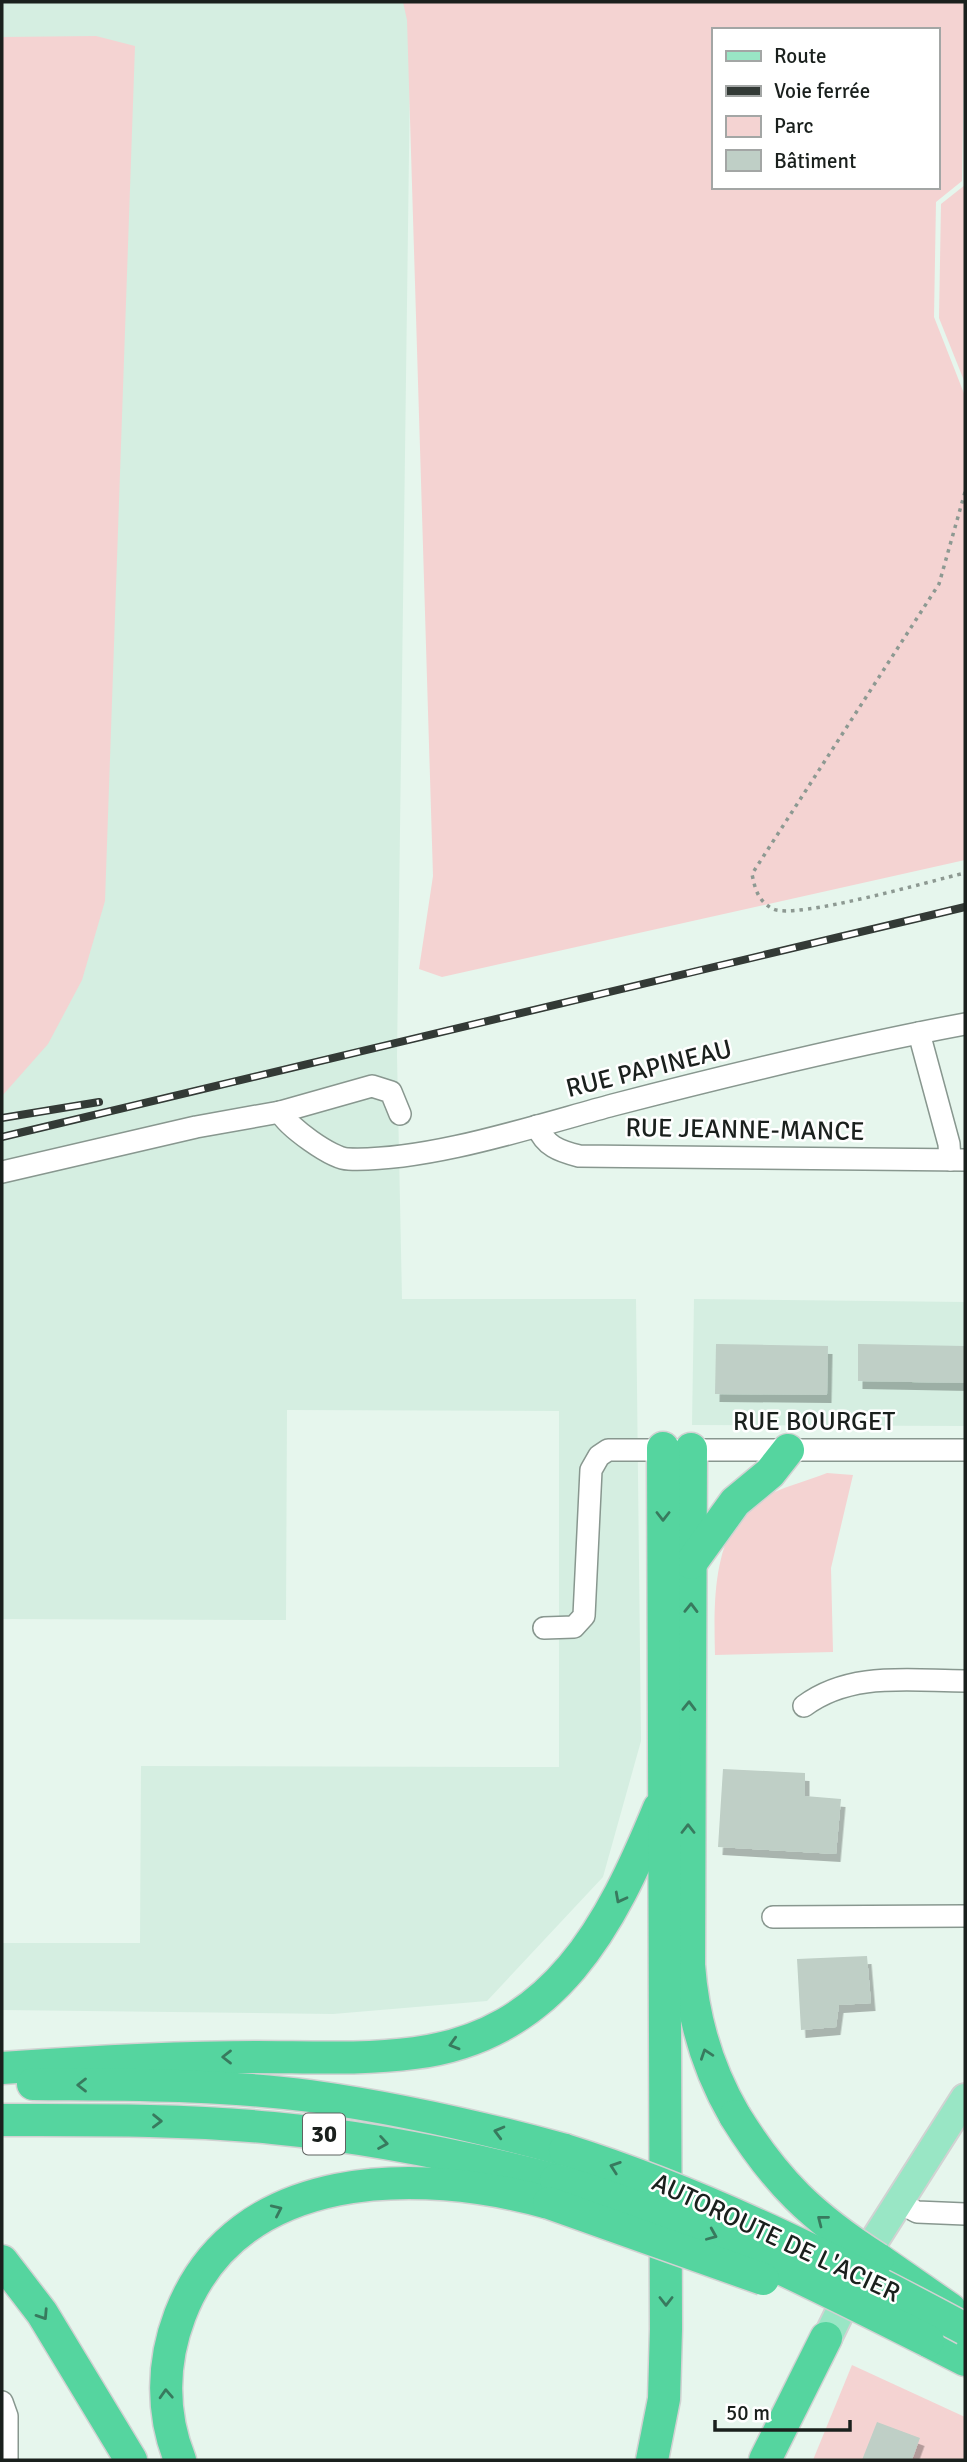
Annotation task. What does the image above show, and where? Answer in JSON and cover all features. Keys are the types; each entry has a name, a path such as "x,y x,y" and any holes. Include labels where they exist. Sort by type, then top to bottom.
{"highway":[{"path":"677,1448 691,1563 688,1884 690,1987 703,2048 735,2116 765,2163 807,2208 965,2319"},
{"path":"652,2460 660,2426 665,2362 664,1796 677,1448"},
{"path":"691,1563 735,1502 770,1473 788,1450"},
{"path":"2,2068 139,2057 369,2057 435,2050 473,2038 532,2004 582,1956 609,1918 633,1872 664,1796"},
{"name":"AUTOROUTE DE L'ACIER","path":"2,2084 198,2087 310,2096 447,2120 565,2150 643,2176 745,2218 965,2329"},
{"name":"AUTOROUTE DE L'ACIER","path":"2,2120 152,2121 273,2127 386,2143 552,2192 643,2208 721,2239 965,2360"},
{"path":"180,2460 170,2427 166,2384 169,2349 175,2327 205,2269 234,2237 254,2222 273,2211 321,2194 393,2182 459,2184 552,2192"},
{"path":"2,2261 42,2312 131,2460"},
{"path":"765,2460 826,2338"}],"main road":[{"path":"776,2460 826,2338 876,2238 964,2103"}],"street":[{"name":"RUE PAPINEAU","path":"281,1112 290,1126 344,1159 434,1150 537,1126 674,1089 919,1032 965,1024"},
{"path":"919,1032 949,1144 958,1160"},
{"path":"2,1172 183,1130 281,1112 372,1086 391,1092 400,1114"},
{"name":"RUE JEANNE-MANCE","path":"537,1126 541,1136 553,1148 579,1156 958,1160"},
{"name":"RUE BOURGET","path":"544,1628 574,1627 584,1616 590,1478 596,1460 614,1448 965,1450"},
{"path":"804,1706 825,1692 849,1684 965,1681"},
{"path":"773,1917 965,1916"},
{"path":"898,2202 923,2213 965,2214"},
{"path":"2,2402 7,2416 7,2460"}],"path":[{"path":"965,492 939,584 752,874 757,895 775,910 808,910 965,873"}],"shaded area":[{"path":"2,2 411,2 397,1056 402,1299 636,1299 641,1741 603,1877 487,2001 333,2014 2,2010 2,1943 140,1943 141,1766 559,1767 559,1411 287,1410 286,1620 2,1619"},
{"path":"694,1299 965,1302 965,1426 692,1425"}],"green space":[{"path":"403,2 965,2 962,181 936,202 934,317 965,396 965,860 442,977 419,969 433,876 407,20"},
{"path":"96,36 135,46 105,901 82,980 48,1044 2,1096 2,37"},
{"path":"965,185 965,383 939,318 941,204"},
{"path":"827,1473 853,1475 831,1568 833,1652 715,1655 718,1572 730,1532 741,1516 756,1502"},
{"path":"852,2365 965,2417 965,2460 813,2460"}],"building":[{"path":"716,1344 828,1346 827,1395 715,1394"},
{"path":"858,1344 965,1346 965,1383 858,1381"},
{"path":"723,1769 805,1773 805,1796 841,1799 836,1854 718,1847"},
{"path":"867,1956 871,2003 839,2005 836,2027 801,2030 797,1959"},
{"path":"877,2422 920,2438 912,2460 862,2460"}],"railway":[{"path":"2,1137 965,907"},
{"path":"2,1118 99,1102"}]}
